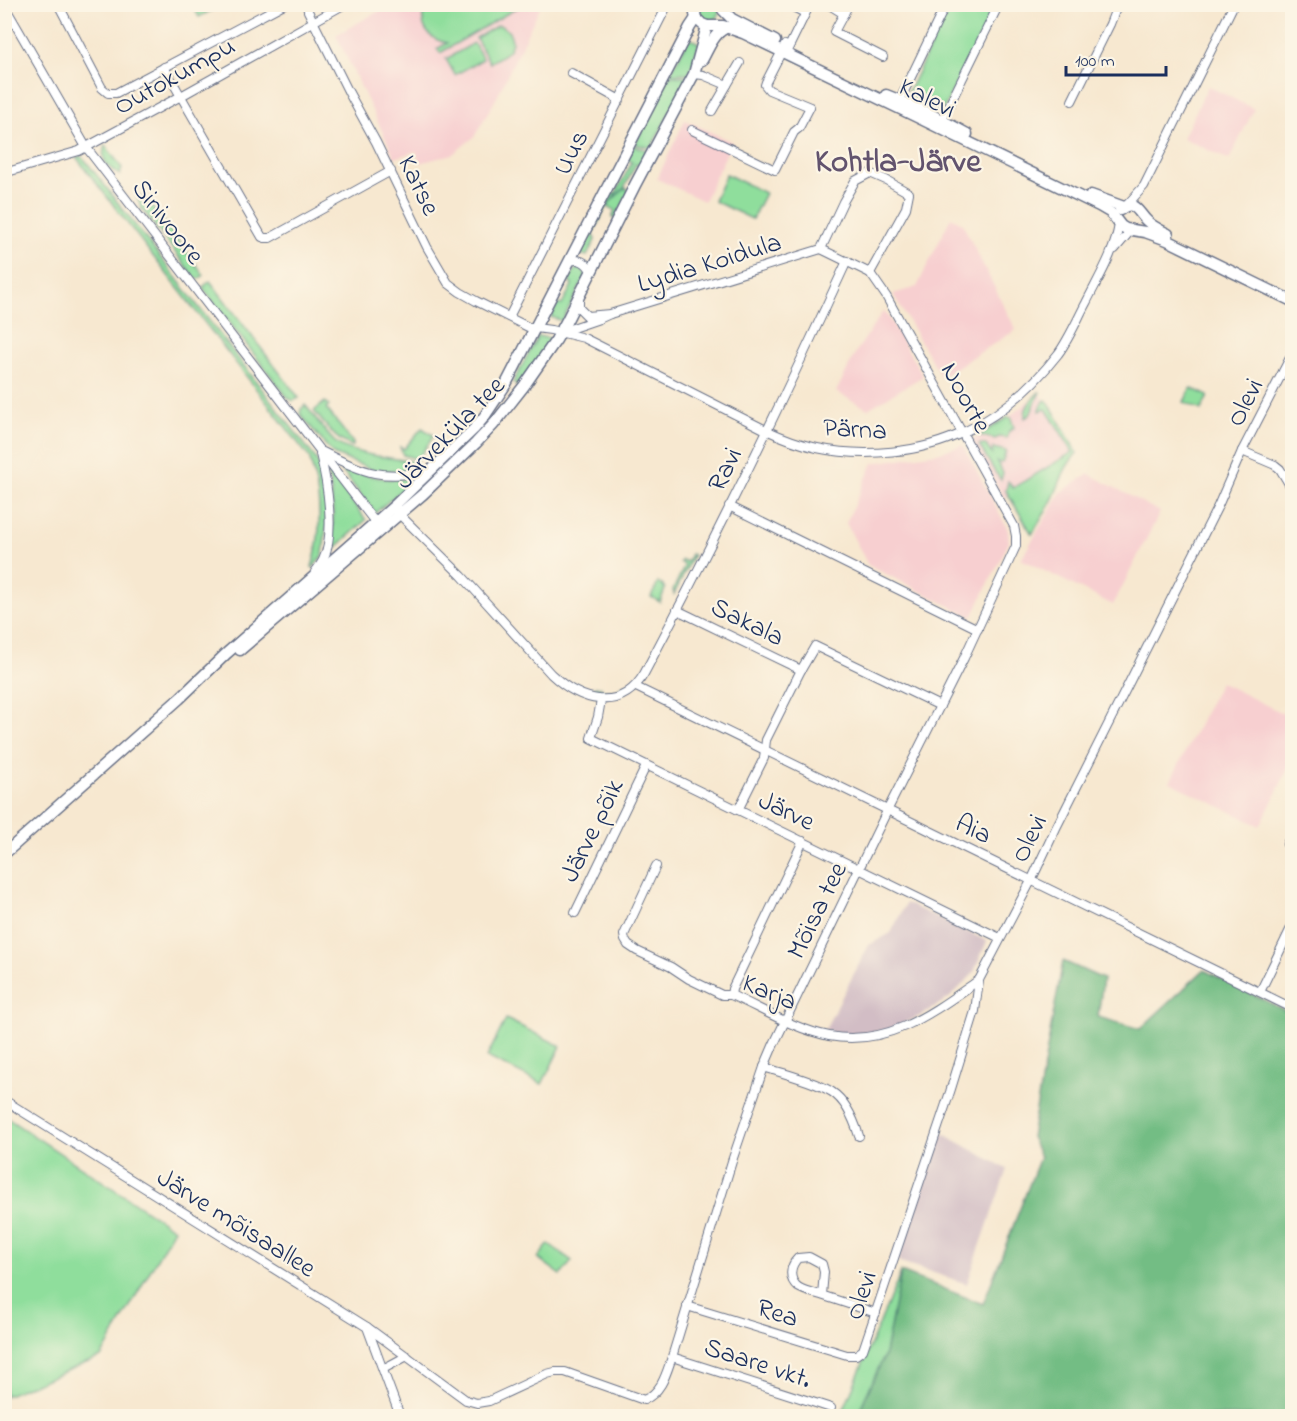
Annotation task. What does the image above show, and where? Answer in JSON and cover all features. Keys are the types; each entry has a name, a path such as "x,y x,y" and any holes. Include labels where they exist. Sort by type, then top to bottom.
{"main road":[{"name":"Kalevi","path":"722,7 732,19 785,49 898,103 923,120 1099,206 1111,213 1126,229 1150,233 1167,240 1293,301"},
{"path":"694,9 702,24 710,26 722,18 722,7"},
{"name":"Järveküla tee","path":"396,511 431,470 484,417 506,384 531,328 569,262 690,27 694,9"},
{"name":"Kalevi","path":"710,26 729,27 785,49"},
{"name":"Järveküla tee","path":"179,699 255,639 360,549 378,526 423,494 494,424 530,377 560,332 694,74 710,26"},
{"path":"694,74 716,35 729,27"},
{"name":"Kalevi","path":"898,103 921,109 1078,190 1125,207 1135,207 1153,226 1293,294"},
{"path":"1119,222 1119,213 1125,207"},
{"path":"1133,229 1139,225 1141,214"},
{"name":"Järveküla tee","path":"179,699 310,579 364,533 378,526"},
{"path":"4,854 179,699"}],"street":[{"path":"58,4 102,88 108,93 116,93 284,4"},
{"name":"Katse","path":"307,4 308,11 391,171 427,247 448,282 460,292 531,328"},
{"name":"Outokumpu","path":"4,173 73,154 182,96 345,4"},
{"name":"Uus","path":"509,317 668,4"},
{"path":"692,130 775,170 794,132 799,128 810,107 769,90 765,85 808,9 787,4"},
{"path":"828,4 844,14"},
{"path":"849,4 834,32 883,57"},
{"path":"898,103 946,4"},
{"path":"923,120 933,122 942,120 999,4"},
{"path":"1072,101 1110,24 1117,6 1114,4"},
{"path":"1125,207 1144,186 1234,4"},
{"name":"Sinivoore","path":"4,5 86,147 378,526"},
{"path":"712,111 740,63"},
{"path":"164,68 262,237 270,238 391,171"},
{"path":"571,73 620,100"},
{"path":"694,74 703,75 727,85"},
{"path":"870,173 909,194 906,208 870,273 821,249 855,181 870,173"},
{"path":"1141,214 1144,186"},
{"name":"Pärna","path":"1113,252 1119,222"},
{"name":"Pärna","path":"531,328 551,330 584,339 766,430 793,441 818,448 847,452 889,453 930,444 963,433 1008,405 1036,380 1059,353 1113,252 1133,229"},
{"name":"Lydia Koidula","path":"560,332 610,314 821,249"},
{"path":"569,262 579,260 588,265 591,271"},
{"name":"Ravi","path":"633,688 648,667 677,610 803,356 847,261"},
{"name":"Noorte","path":"870,273 886,296 1014,526 1016,546"},
{"name":"Lydia Koidula","path":"582,288 578,303 582,313 587,316 610,314"},
{"name":"Olevi","path":"856,1355 863,1350 876,1313 966,1041 975,1011 979,980 1032,879 1218,506 1242,451 1292,355"},
{"name":"Sinivoore","path":"320,450 372,474 402,476 431,470"},
{"name":"Sinivoore","path":"310,579 324,559 328,539 329,499 320,450"},
{"path":"1242,451 1275,465 1293,489"},
{"path":"729,506 978,629"},
{"path":"396,511 462,576 551,674 571,689 590,698 601,700 618,697 633,688"},
{"path":"1293,524 1290,533 1293,536"},
{"name":"Mõisa tee","path":"672,1357 733,1158 764,1068 785,1020 978,629 1016,546"},
{"name":"Sakala","path":"677,610 801,670"},
{"path":"738,810 762,765 766,740 815,646 940,706"},
{"name":"Aia","path":"633,688 1032,879 1293,1008"},
{"name":"Järve","path":"601,700 591,738 1000,938"},
{"name":"Järve põik","path":"575,913 646,766"},
{"path":"1293,834 1287,844 1293,847"},
{"path":"731,995 732,988 803,841"},
{"name":"Karja","path":"656,866 628,923 624,934 627,945 722,995 731,995 785,1020 829,1036 876,1036 899,1029 932,1013 979,980"},
{"path":"1260,992 1293,926"},
{"path":"764,1068 833,1092 854,1119 859,1136"},
{"name":"Järve mõisaallee","path":"4,1100 367,1327 466,1400 477,1403 489,1401 555,1372 565,1372 644,1400 652,1396 659,1388 672,1357"},
{"path":"822,1295 824,1272 822,1264 809,1257 798,1258 791,1269 794,1282 800,1288 876,1313"},
{"name":"Rea","path":"687,1306 847,1355 856,1355"},
{"path":"367,1327 400,1416"},
{"path":"383,1369 407,1356"},
{"name":"Saare vkt.","path":"672,1357 831,1408"}],"shaded area":[{"path":"390,5 541,5 496,99 474,137 453,154 420,163 416,151 395,158 336,35"},
{"path":"1208,86 1254,109 1229,160 1183,138"},
{"path":"685,120 732,142 704,201 657,179"},
{"path":"951,217 962,223 1016,330 941,377 893,294 917,287"},
{"path":"884,310 923,376 868,409 836,392 856,352"},
{"path":"1039,392 1077,453 1004,498 972,441 1008,418"},
{"path":"963,445 1008,530 1009,542 972,617 868,565 846,523 873,463 937,453"},
{"path":"1089,474 1160,512 1113,605 1021,559 1061,492"},
{"path":"1220,682 1292,718 1292,761 1260,826 1170,782"},
{"path":"906,903 987,941 973,974 950,997 922,1015 889,1030 852,1035 824,1031 869,945 891,933"},
{"path":"940,1132 1007,1169 967,1284 898,1261"}],"green space":[{"path":"426,4 522,5 440,53 437,49 447,43 434,38 426,30 423,24 423,12"},
{"path":"192,5 218,5 219,6 199,17"},
{"path":"702,5 717,5 719,13 713,21 701,19 699,9"},
{"path":"951,5 995,5 944,108 938,111 912,100 908,92"},
{"path":"498,25 509,32 512,44 507,52 490,63 476,38"},
{"path":"689,38 699,43 690,73 670,74"},
{"path":"474,43 483,59 455,75 446,59"},
{"path":"669,76 689,76 651,148 635,144"},
{"path":"105,145 122,168 120,175 111,169 104,159"},
{"path":"633,146 650,151 642,167 636,164 624,188 610,201 603,213 601,211 610,192 615,194 632,162 627,159"},
{"path":"80,156 316,459 321,472 326,528 323,555 313,568 318,539 319,512 316,484 309,457 76,157"},
{"path":"726,174 765,193 752,219 714,201"},
{"path":"625,188 630,191 615,219 612,218 615,210 608,207 610,202"},
{"path":"137,197 146,198 204,275 199,279 195,278 141,208"},
{"path":"599,215 602,216 593,233 595,240 587,256 579,254"},
{"path":"577,268 583,269 586,276 562,321 551,317 557,304 562,305 572,285 569,281"},
{"path":"210,281 299,398 293,401 288,398 205,291 203,287"},
{"path":"538,336 552,339 519,387 513,382"},
{"path":"1191,388 1208,396 1201,410 1184,402"},
{"path":"1040,392 1030,415 1025,418 1027,407"},
{"path":"1046,400 1077,453 1072,458 1052,501 1032,534 1006,491 1008,481 1013,488 1073,452 1046,409 1040,411"},
{"path":"325,402 329,406 326,408 353,446 336,436 314,411"},
{"path":"305,405 330,437 341,446 361,453 415,462 413,469 410,472 373,470 333,454 300,414"},
{"path":"1008,417 1011,418 1014,428 1009,431 1007,438 995,439 981,436 981,434"},
{"path":"422,428 433,437 418,459 403,455 400,447 404,449"},
{"path":"979,445 986,445 992,454 993,448 1006,451 1002,463 997,462 1003,473 1001,480"},
{"path":"336,463 372,476 411,479 412,481 375,513"},
{"path":"327,469 366,520 330,553 333,511"},
{"path":"691,554 693,555 674,594 673,590 685,565 680,562 682,560 687,562"},
{"path":"658,583 665,589 660,602 651,597"},
{"path":"630,686 621,690 619,691 620,687"},
{"path":"601,687 602,691 618,691 601,696 592,694 592,689"},
{"path":"1063,961 1103,979 1098,1017 1140,1029 1204,970 1292,1014 1292,1416 857,1416 885,1354 901,1272 983,1304 1040,1157 1031,1137"},
{"path":"506,1019 561,1046 542,1084 487,1057"},
{"path":"4,1116 174,1229 101,1357 5,1396"},
{"path":"549,1244 572,1261 561,1275 538,1258"},
{"path":"901,1272 885,1354 857,1416 841,1416"}],"district":[{"name":"Kohtla-Järve","path":"898,159"}]}
